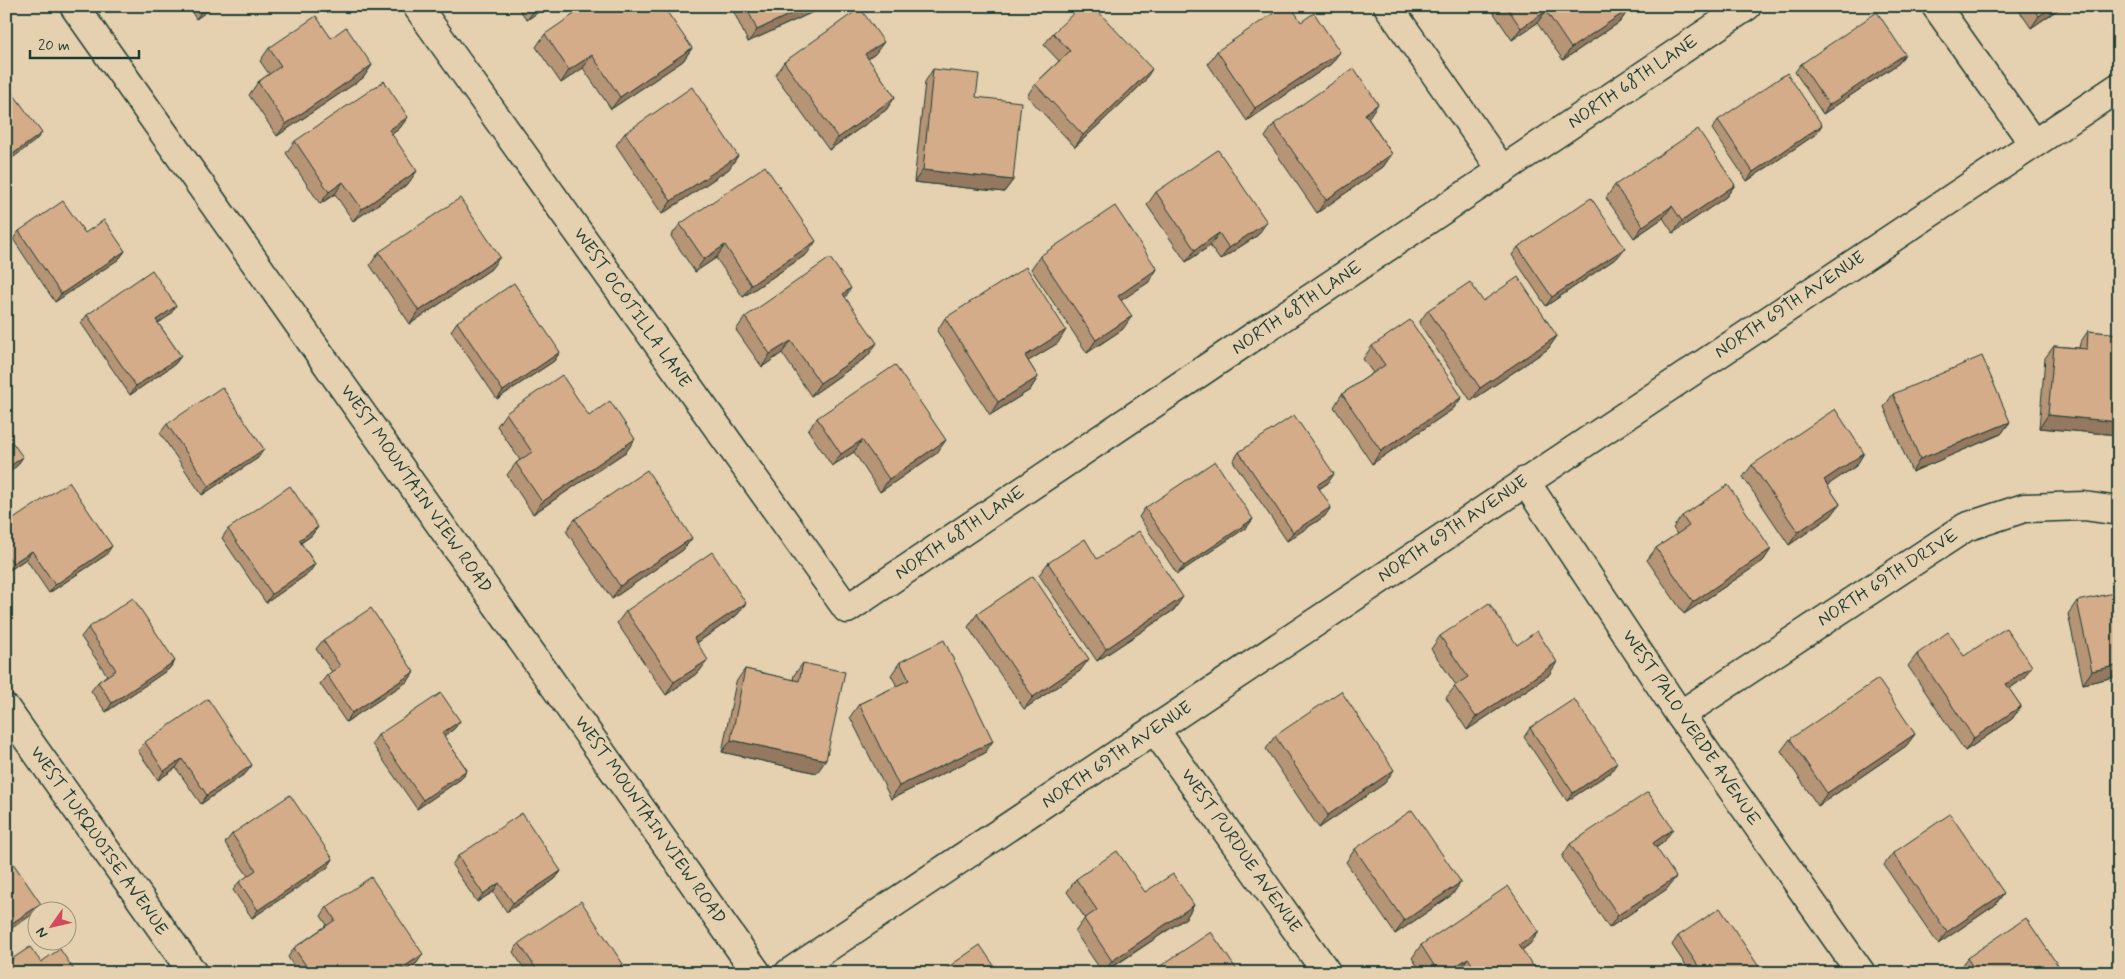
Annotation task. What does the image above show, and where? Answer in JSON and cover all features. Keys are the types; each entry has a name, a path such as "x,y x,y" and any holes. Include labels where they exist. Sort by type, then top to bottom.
{"street":[{"name":"WEST MOUNTAIN VIEW ROAD","path":"74,6 757,973"},
{"name":"WEST OCOTILLA LANE","path":"417,6 846,610"},
{"path":"1388,6 1502,170"},
{"name":"NORTH 68TH LANE","path":"846,610 1747,6"},
{"path":"1936,6 2033,143"},
{"name":"NORTH 69TH AVENUE","path":"789,973 2119,87"},
{"name":"WEST PALO VERDE AVENUE","path":"1525,481 1680,715 1861,973"},
{"name":"NORTH 69TH DRIVE","path":"1680,715 1966,528 2024,508 2084,506 2119,511"},
{"name":"WEST TURQUOISE AVENUE","path":"6,709 193,973"},
{"name":"WEST PURDUE AVENUE","path":"1155,730 1327,973"}],"building":[{"path":"529,6 541,6 533,12"},
{"path":"586,6 663,6 692,48 620,97 592,55 569,70 545,34"},
{"path":"746,6 807,6 757,30"},
{"path":"1081,6 1093,6 1152,69 1083,135 1035,84 1070,51 1053,33"},
{"path":"1284,6 1291,6 1301,22 1314,13 1340,52 1255,108 1217,51"},
{"path":"1506,6 1627,6 1629,9 1571,48 1546,11 1521,28"},
{"path":"2033,6 2053,6 2039,16"},
{"path":"860,8 884,42 865,54 895,97 838,138 784,62"},
{"path":"1877,12 1905,54 1829,105 1801,64"},
{"path":"316,16 331,38 346,27 372,65 286,124 258,82 281,66 269,48"},
{"path":"1354,68 1378,104 1365,114 1392,154 1326,200 1274,124"},
{"path":"933,69 979,74 976,97 1021,102 1013,180 923,170"},
{"path":"1787,73 1822,125 1753,172 1718,120"},
{"path":"384,81 408,117 389,130 417,171 362,209 343,182 329,192 295,141"},
{"path":"6,84 42,133 6,159"},
{"path":"692,87 738,156 671,201 625,133"},
{"path":"1698,129 1735,185 1682,221 1672,206 1643,226 1615,185"},
{"path":"1218,150 1267,222 1229,248 1219,233 1195,250 1156,192"},
{"path":"765,166 816,241 751,285 725,245 704,259 680,224"},
{"path":"460,198 500,257 419,311 379,252"},
{"path":"1591,198 1625,248 1552,297 1518,247"},
{"path":"63,201 85,233 104,220 125,251 61,294 19,231"},
{"path":"1115,206 1157,269 1118,296 1132,316 1096,340 1040,256"},
{"path":"830,258 851,288 843,294 877,343 820,383 791,341 770,354 745,317"},
{"path":"1026,267 1066,330 1025,356 1038,377 998,402 945,318"},
{"path":"152,270 176,306 156,320 181,356 136,386 87,315"},
{"path":"1518,277 1557,336 1480,388 1428,310 1470,282 1483,301"},
{"path":"514,283 560,352 503,391 457,322"},
{"path":"1410,320 1462,397 1381,451 1342,394 1385,365 1372,346"},
{"path":"2088,331 2119,334 2119,422 2048,415 2054,346 2087,349"},
{"path":"1982,356 2010,422 1920,459 1893,394"},
{"path":"895,365 946,440 889,479 862,440 841,454 817,418"},
{"path":"562,375 589,416 610,401 635,439 542,502 516,463 532,452 506,413"},
{"path":"222,387 264,449 209,486 167,424"},
{"path":"1835,409 1864,453 1824,480 1840,504 1798,532 1752,465"},
{"path":"1294,415 1334,474 1317,485 1331,507 1293,532 1239,452"},
{"path":"6,434 23,457 6,469"},
{"path":"1215,461 1253,519 1184,566 1145,508"},
{"path":"647,470 692,538 620,586 575,519"},
{"path":"69,482 112,546 55,585 32,551 13,563 6,553 6,524"},
{"path":"1728,485 1771,549 1693,602 1656,548 1689,526 1682,516"},
{"path":"290,486 318,527 299,540 315,564 272,594 228,529"},
{"path":"1139,531 1183,597 1106,649 1048,563 1085,539 1097,559"},
{"path":"712,552 746,603 694,638 708,660 674,682 626,611"},
{"path":"1033,576 1089,659 1033,697 977,614"},
{"path":"2119,592 2119,665 2092,671 2077,601"},
{"path":"133,598 175,661 112,703 98,682 116,670 88,628"},
{"path":"1489,603 1517,645 1537,631 1557,662 1476,717 1454,686 1468,677 1440,636"},
{"path":"371,608 414,672 352,713 327,675 340,666 323,640"},
{"path":"2006,628 2032,666 2006,684 2021,706 1974,738 1917,654 1948,632 1964,656"},
{"path":"944,640 993,741 899,786 859,704 909,680 900,662"},
{"path":"803,663 845,672 826,760 731,740 745,669 799,681"},
{"path":"1878,679 1915,734 1827,793 1790,739"},
{"path":"1341,691 1394,770 1328,815 1275,736"},
{"path":"441,693 460,721 442,733 467,770 423,800 378,735"},
{"path":"208,699 252,765 207,795 182,759 164,771 145,742"},
{"path":"1574,699 1617,763 1573,793 1530,728"},
{"path":"1648,792 1673,829 1653,843 1676,877 1618,915 1570,844"},
{"path":"290,795 333,859 258,910 239,882 256,870 232,834"},
{"path":"1412,810 1461,882 1404,921 1355,849"},
{"path":"522,813 561,871 513,903 499,883 483,894 458,856"},
{"path":"1950,814 2004,893 1947,932 1893,853"},
{"path":"1117,851 1145,892 1173,874 1194,905 1112,961 1084,919 1097,910 1076,879"},
{"path":"6,853 40,902 28,902 28,913 6,927"},
{"path":"371,877 423,954 395,973 311,973 294,948 335,920 327,907"},
{"path":"1508,886 1539,932 1519,945 1537,972 1478,973 1468,958 1446,973 1439,973 1421,945"},
{"path":"581,901 623,964 611,973 539,973 519,943"},
{"path":"1720,908 1763,973 1703,973 1678,936"},
{"path":"2026,918 2063,973 1977,973 1967,958"},
{"path":"1211,932 1239,973 1150,973"},
{"path":"980,945 999,973 941,972"},
{"path":"28,948 28,952 34,952 41,962 56,952 62,952 76,973 6,973 6,963"}]}
